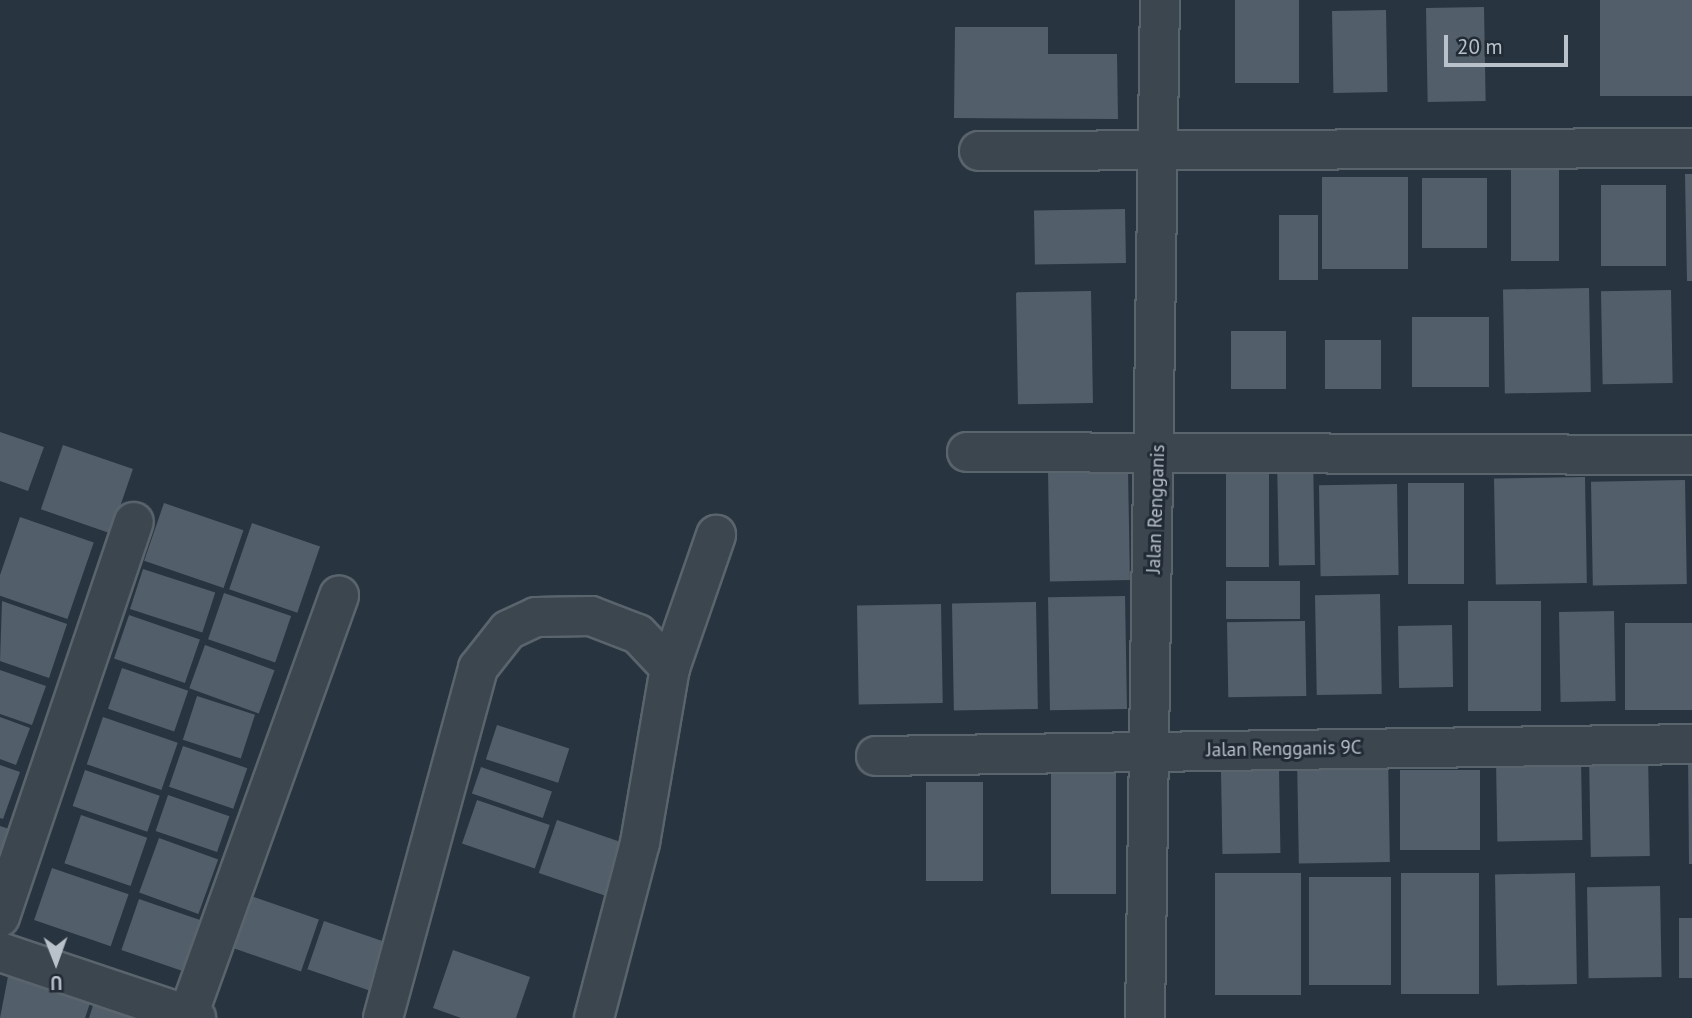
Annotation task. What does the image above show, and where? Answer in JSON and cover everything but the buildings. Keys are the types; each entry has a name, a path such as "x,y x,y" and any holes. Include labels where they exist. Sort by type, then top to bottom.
{"street":[{"name":"Jalan Rengganis","path":"1145,1018 1148,751 1158,453 1153,155 1160,0"},
{"path":"979,151 1153,155 1692,148"},
{"path":"967,452 1692,455"},
{"path":"0,917 134,522"},
{"path":"594,1018 640,843 670,668 716,535"},
{"path":"0,952 191,1017 338,595"},
{"path":"383,1018 478,668 508,630 536,617 591,616 638,634 670,668"},
{"name":"Jalan Rengganis 9C","path":"876,756 1692,744"}]}
